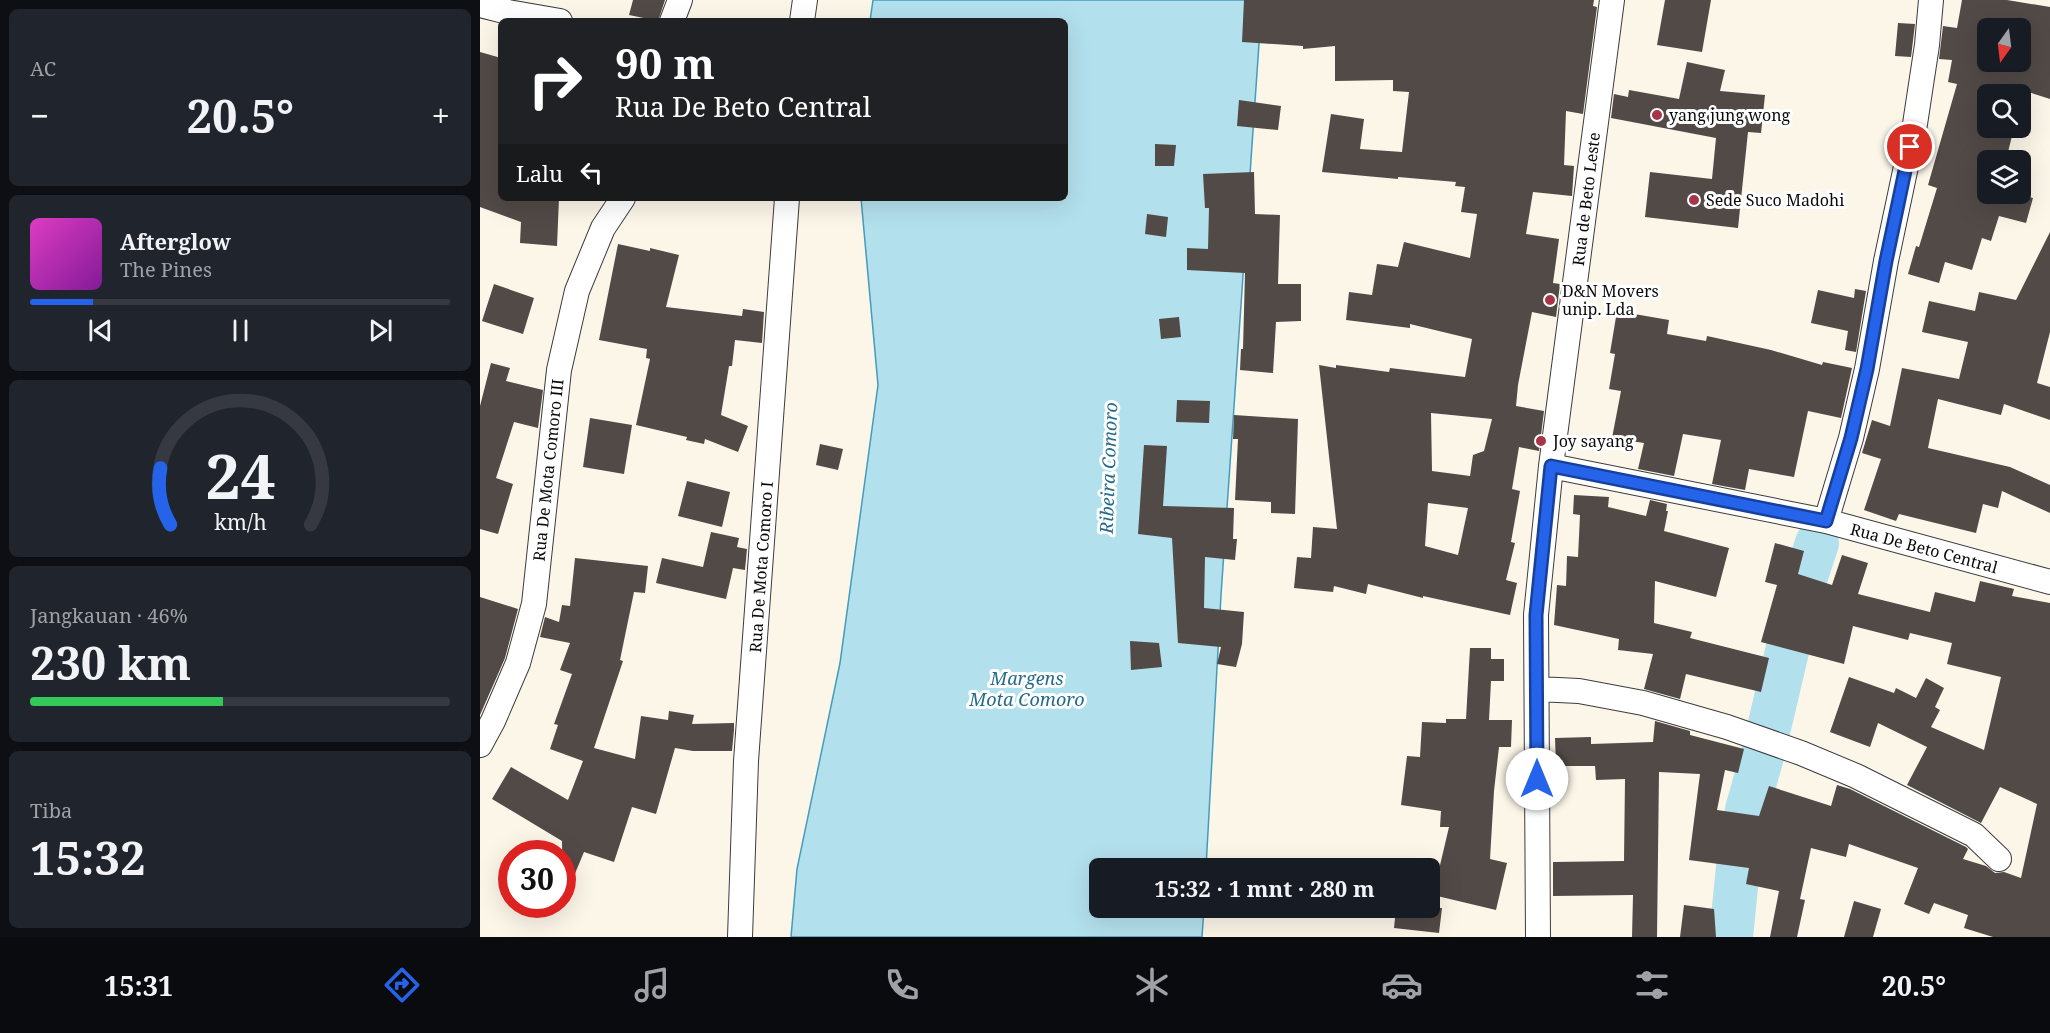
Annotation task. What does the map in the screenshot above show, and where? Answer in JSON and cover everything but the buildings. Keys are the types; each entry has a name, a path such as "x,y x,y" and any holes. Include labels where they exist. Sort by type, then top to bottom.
{"street":[{"path":"673,18 680,0"},
{"path":"802,18 805,0"},
{"name":"Rua de Beto Leste","path":"1538,937 1536,615 1551,466 1612,0"},
{"path":"1826,521 1851,438 1867,369 1886,261 1915,124 1931,0"},
{"path":"480,6 544,18"},
{"name":"Rua De Mota Comoro III","path":"480,745 494,721 518,663 534,604 558,370 577,291 603,228 621,201"},
{"name":"Rua De Mota Comoro I","path":"740,937 746,761 787,201"},
{"name":"Rua De Beto Central","path":"1551,466 1826,521 2050,582"},
{"path":"1537,689 1579,691 1643,703 1726,727 1801,753 1856,776 1974,835 1999,858"}],"water":[{"name":"Margens Mota Comoro","path":"873,0 1262,0 1221,595 1207,858 1089,858 1089,918 1203,918 1202,937 791,937 797,869 840,663 878,385 861,201 1068,201 1068,18 870,18"}],"waterway":[{"path":"1731,937 1739,857 1747,810 1764,749 1801,592 1817,543"}],"place":[{"name":"yang jung wong","path":"1657,115"},
{"name":"Sede Suco Madohi","path":"1694,200"},
{"name":"D&N Movers unip. Lda","path":"1550,300"},
{"name":"Joy sayang","path":"1541,441"}],"route":[{"path":"1537,779 1536,615 1551,466 1826,521 1851,438 1867,369 1886,261 1910,147"}],"water label":[{"name":"Ribeira Comoro","path":"1109,468"}]}
